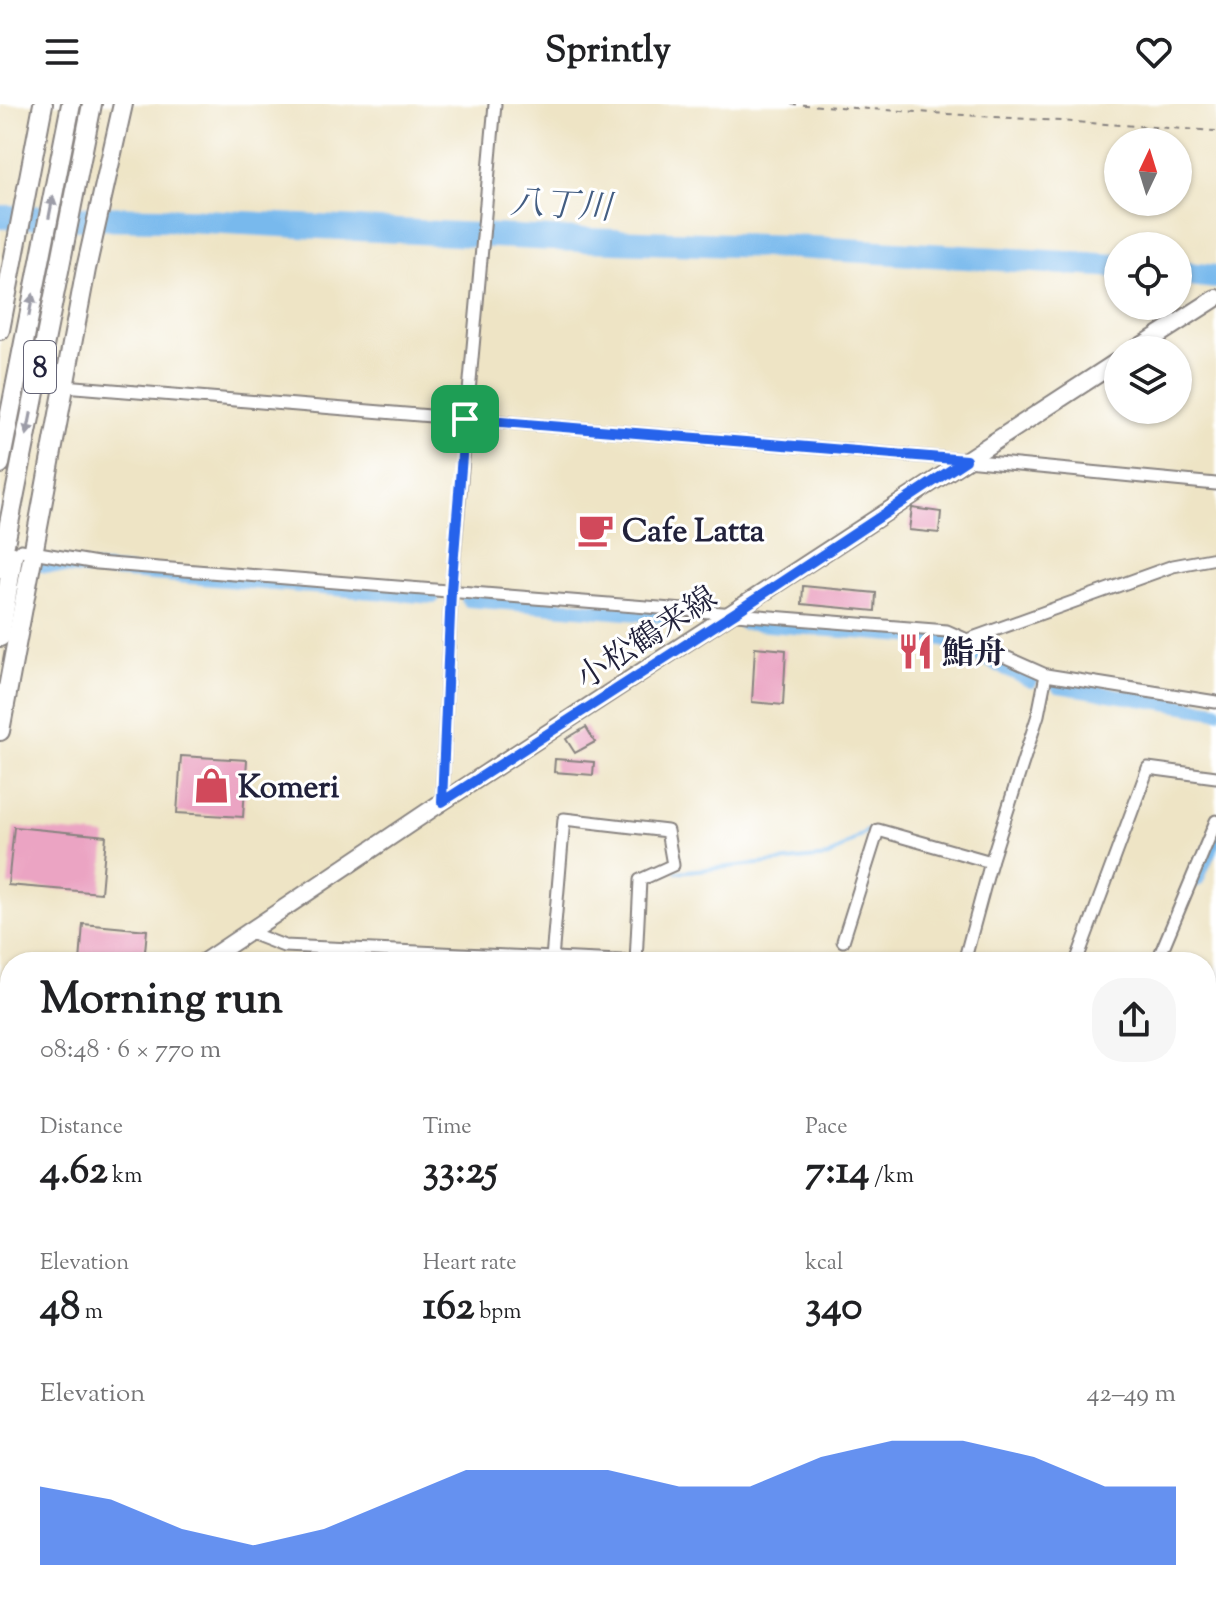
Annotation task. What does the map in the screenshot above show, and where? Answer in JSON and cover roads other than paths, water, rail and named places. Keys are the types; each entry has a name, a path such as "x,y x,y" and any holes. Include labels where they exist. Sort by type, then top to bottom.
{"highway":[{"path":"0,330 43,104"},
{"name":"8","path":"0,464 71,104"},
{"name":"8","path":"0,569 92,104"},
{"path":"0,731 28,551 59,385 123,104"},
{"name":"8","path":"0,637 16,536 20,469"}],"main road":[{"path":"1157,336 1210,302"},
{"name":"小松鶴来線","path":"219,952 442,802 1104,370"}],"street":[{"path":"442,802 451,591 495,104"},
{"path":"59,385 966,460 1216,484"},
{"path":"28,551 97,563 947,631 1046,675 1216,702"},
{"path":"967,640 1173,566 1216,558"},
{"path":"967,952 991,862 1038,715 1046,675"},
{"path":"1080,952 1148,768 1216,777"},
{"path":"553,952 564,819 667,831 673,865 640,880 636,952"},
{"path":"1161,952 1215,825"},
{"path":"843,941 878,830 991,862"},
{"path":"248,932 284,946 408,952"}],"waterway":[{"name":"八丁川","path":"0,217 165,219 554,239 795,247 1104,265"},
{"name":"八丁川","path":"1192,274 1216,277"},
{"path":"41,565 433,597"},
{"path":"468,600 674,617"},
{"path":"743,623 944,639 1031,681"},
{"path":"1058,686 1216,711"},
{"path":"677,872 828,857 868,830"},
{"path":"1197,880 1216,836"}],"place":[{"name":"Cafe Latta","path":"596,530"},
{"name":"鮨舟","path":"916,652"},
{"name":"Komeri","path":"212,786"}]}
